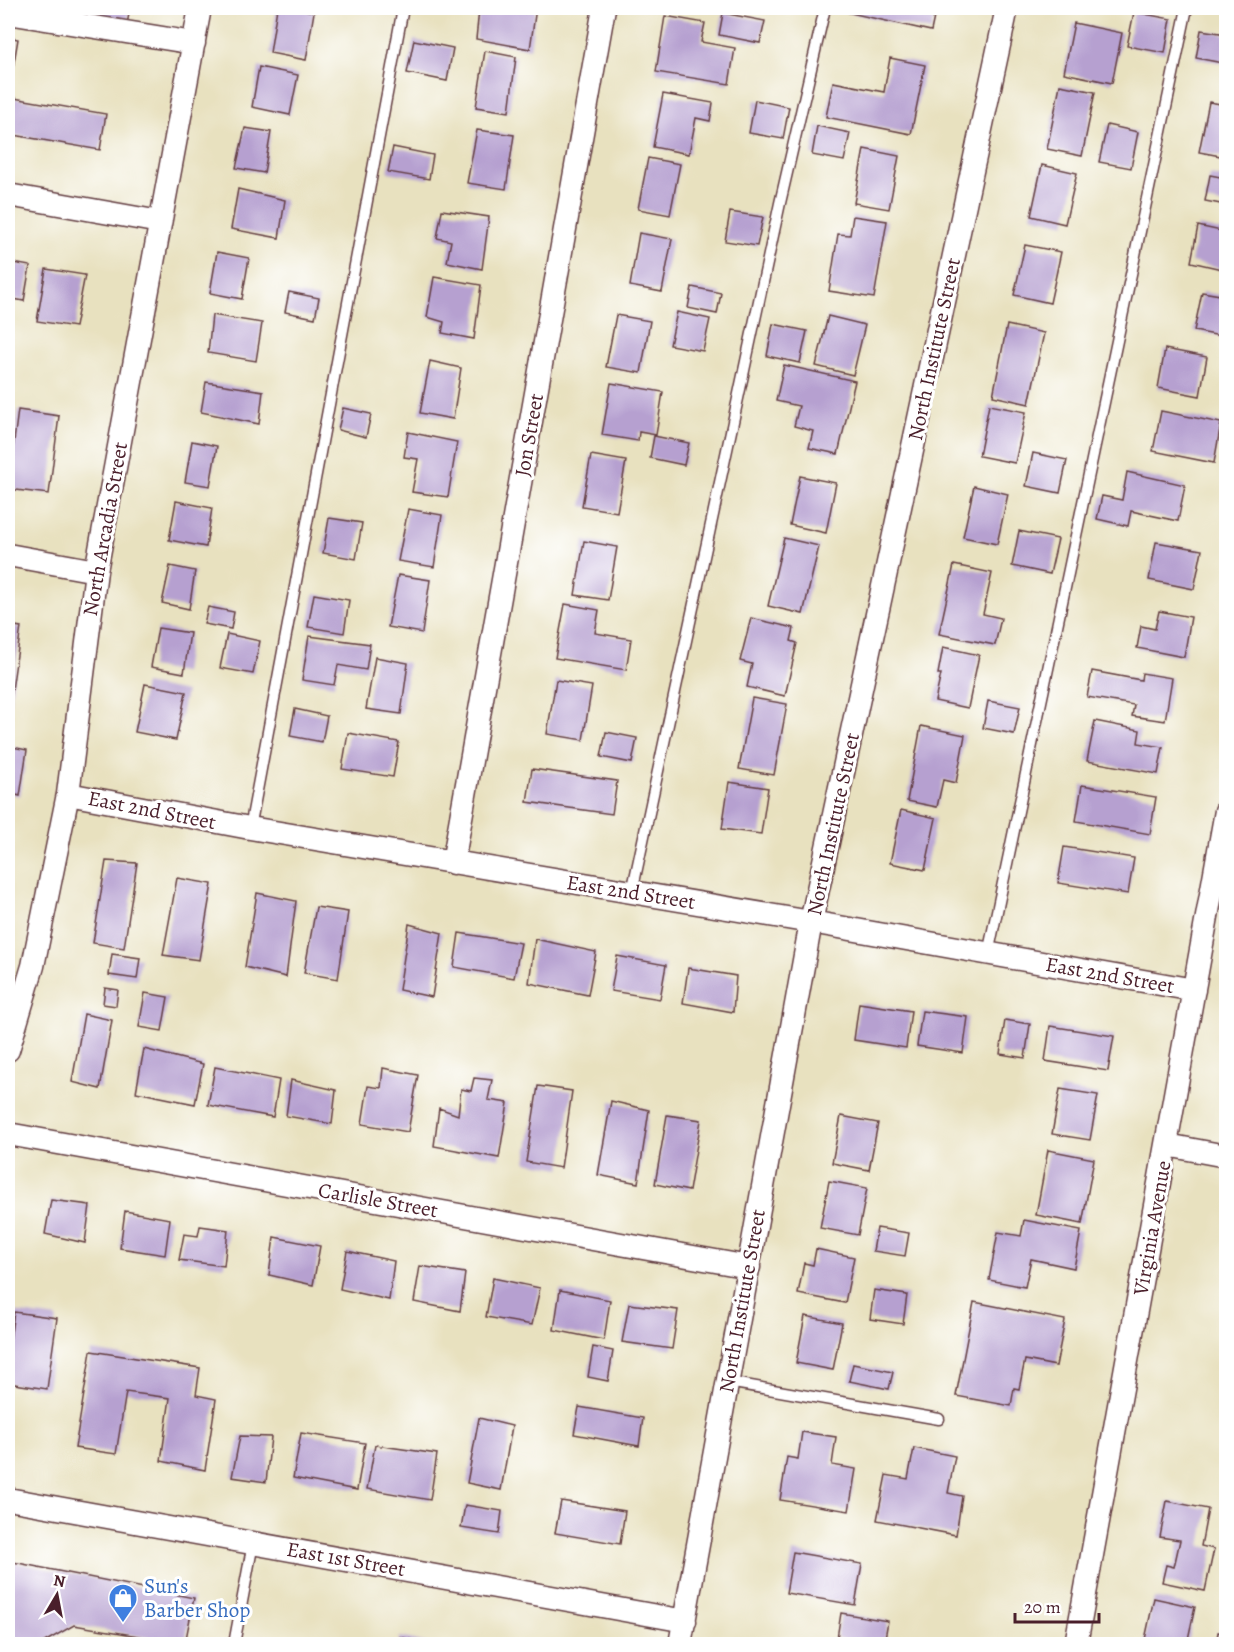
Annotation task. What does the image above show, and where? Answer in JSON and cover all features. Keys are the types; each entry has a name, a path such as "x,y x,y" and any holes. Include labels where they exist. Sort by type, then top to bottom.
{"street":[{"name":"North Arcadia Street","path":"8,1050 33,966 68,794 96,571 200,8"},
{"name":"Jon Street","path":"453,863 604,8"},
{"name":"North Institute Street","path":"680,1644 812,922 1007,8"},
{"path":"8,13 194,43"},
{"path":"8,195 160,222"},
{"path":"8,555 96,571"},
{"name":"East 2nd Street","path":"68,794 250,828 812,922 1194,990"},
{"name":"Virginia Avenue","path":"1076,1644 1227,811"},
{"name":"Carlisle Street","path":"8,1134 748,1267"},
{"path":"1167,1145 1227,1156"},
{"name":"East 1st Street","path":"8,1498 685,1621"}],"lane":[{"path":"250,828 403,8"},
{"path":"632,893 825,8"},
{"path":"988,954 1187,8"},
{"path":"728,1382 939,1419"},
{"path":"234,1644 253,1543"}],"building":[{"path":"28,8 130,8 127,25"},
{"path":"277,8 295,8 314,12 306,60 270,53"},
{"path":"501,8 536,8 530,49 476,39 479,10 500,13"},
{"path":"847,8 936,8 931,31 846,12"},
{"path":"1134,12 1171,19 1165,53 1127,46"},
{"path":"723,13 765,21 760,43 719,35"},
{"path":"665,16 705,23 701,42 735,48 729,84 656,72"},
{"path":"1074,23 1122,33 1112,83 1064,73"},
{"path":"1201,30 1226,34 1223,63 1196,58"},
{"path":"8,37 18,39 9,92 8,91"},
{"path":"414,40 453,48 447,81 407,73"},
{"path":"485,51 516,57 509,112 476,107"},
{"path":"890,58 925,65 911,134 826,117 833,82 884,92"},
{"path":"1226,65 1226,96 1220,95"},
{"path":"259,67 298,75 290,115 252,107"},
{"path":"1060,85 1095,92 1082,156 1047,149"},
{"path":"663,94 713,103 710,121 696,118 689,154 653,147"},
{"path":"8,97 106,114 100,150 8,134"},
{"path":"755,100 789,107 783,139 749,133"},
{"path":"1209,102 1226,105 1226,157 1199,152"},
{"path":"1107,125 1138,132 1131,168 1099,162"},
{"path":"817,126 850,133 844,161 812,155"},
{"path":"245,128 271,132 264,173 236,168"},
{"path":"477,130 514,135 506,189 467,183"},
{"path":"393,147 433,155 429,179 388,172"},
{"path":"864,149 899,156 889,209 854,203"},
{"path":"648,158 680,164 670,215 638,209"},
{"path":"1042,165 1077,173 1065,224 1031,216"},
{"path":"1210,175 1226,178 1226,205 1205,201"},
{"path":"238,189 285,200 279,238 231,229"},
{"path":"442,210 489,217 482,269 447,262 451,241 437,238"},
{"path":"730,212 763,217 757,246 725,241"},
{"path":"853,216 887,221 874,298 829,291 838,234 850,235"},
{"path":"1198,226 1226,232 1226,270 1191,262"},
{"path":"639,233 672,239 662,292 630,286"},
{"path":"1025,245 1061,252 1050,303 1014,295"},
{"path":"217,252 249,258 242,299 210,293"},
{"path":"8,262 30,266 24,301 8,298"},
{"path":"46,269 85,275 75,327 37,321"},
{"path":"434,277 481,285 474,339 442,333 444,322 427,317"},
{"path":"692,287 721,293 717,314 688,308"},
{"path":"289,292 319,298 315,318 285,312"},
{"path":"1202,292 1226,296 1226,337 1194,331"},
{"path":"677,312 710,319 703,351 670,345"},
{"path":"212,315 262,323 256,361 208,353"},
{"path":"616,315 650,321 641,373 606,367"},
{"path":"828,316 865,325 853,375 816,366"},
{"path":"773,324 807,331 800,363 767,356"},
{"path":"1007,325 1044,333 1029,404 993,396"},
{"path":"1165,349 1207,357 1200,396 1158,388"},
{"path":"430,361 461,368 453,419 420,413"},
{"path":"784,365 855,381 838,454 809,448 813,431 794,426 799,406 776,401"},
{"path":"206,382 263,391 259,424 201,412"},
{"path":"611,383 663,392 656,435 639,432 638,441 602,435"},
{"path":"989,405 1026,412 1015,463 979,456"},
{"path":"343,408 371,414 366,437 338,430"},
{"path":"18,410 59,416 49,494 8,489 8,464 11,465"},
{"path":"1161,411 1221,423 1214,463 1153,451"},
{"path":"408,432 457,442 448,497 412,492 418,459 404,457"},
{"path":"654,436 689,443 684,465 650,458"},
{"path":"192,441 217,446 210,486 185,482"},
{"path":"1033,453 1067,460 1060,493 1026,486"},
{"path":"591,455 626,461 617,512 582,506"},
{"path":"1127,472 1185,485 1178,521 1131,511 1128,526 1097,519 1102,496 1122,500"},
{"path":"800,476 836,483 826,533 790,525"},
{"path":"974,486 1008,494 997,544 963,537"},
{"path":"176,501 212,508 206,547 169,540"},
{"path":"408,509 442,515 434,567 398,561"},
{"path":"329,518 362,523 356,559 323,553"},
{"path":"1019,531 1058,539 1050,574 1012,566"},
{"path":"784,538 819,546 803,614 768,606"},
{"path":"584,541 617,547 608,600 575,595"},
{"path":"1156,542 1202,550 1194,589 1149,580"},
{"path":"954,565 992,573 983,614 1001,618 995,645 939,634"},
{"path":"170,566 195,571 189,609 162,603"},
{"path":"398,575 430,580 422,633 388,627"},
{"path":"314,594 349,600 344,633 308,627"},
{"path":"565,604 599,610 595,633 631,639 626,670 555,658"},
{"path":"208,607 234,612 231,629 204,624"},
{"path":"1159,611 1191,617 1184,657 1137,648 1141,626 1155,629"},
{"path":"751,618 794,628 791,641 797,643 785,696 747,687 752,664 740,661"},
{"path":"8,625 21,627 10,704 8,703"},
{"path":"158,628 190,633 184,673 151,667"},
{"path":"227,634 260,641 253,674 220,668"},
{"path":"309,636 370,644 366,670 338,665 334,685 302,680"},
{"path":"943,647 979,655 968,708 935,701 941,674 938,674"},
{"path":"375,657 408,663 401,714 366,709"},
{"path":"1092,671 1141,680 1142,673 1172,678 1165,721 1132,716 1134,705 1087,697"},
{"path":"556,680 592,686 583,740 547,734"},
{"path":"145,684 186,692 176,740 135,732"},
{"path":"752,698 787,704 774,775 739,769"},
{"path":"988,701 1020,707 1014,734 983,728"},
{"path":"295,709 327,716 322,742 290,736"},
{"path":"1095,721 1140,730 1138,743 1163,747 1158,774 1087,761"},
{"path":"921,726 965,735 956,783 943,780 937,807 907,801"},
{"path":"606,732 637,738 632,763 601,757"},
{"path":"348,733 399,742 393,777 342,769"},
{"path":"8,746 27,750 20,796 8,793"},
{"path":"532,769 617,781 612,814 527,802"},
{"path":"729,782 768,788 761,834 722,829"},
{"path":"1082,785 1156,797 1150,834 1076,821"},
{"path":"901,810 936,818 925,870 890,863"},
{"path":"1064,847 1134,858 1128,894 1058,883"},
{"path":"106,861 137,863 124,948 93,943"},
{"path":"177,878 212,884 199,960 163,955"},
{"path":"257,893 296,901 286,977 245,967"},
{"path":"316,907 348,912 338,979 304,973"},
{"path":"409,924 442,933 432,997 399,990"},
{"path":"459,933 521,943 514,978 454,967"},
{"path":"535,939 596,952 588,995 529,983"},
{"path":"112,954 140,958 137,979 109,975"},
{"path":"617,956 666,965 660,999 611,991"},
{"path":"688,968 736,976 733,1012 683,1003"},
{"path":"105,988 118,990 116,1006 103,1004"},
{"path":"145,993 168,997 162,1031 139,1027"},
{"path":"859,1003 911,1011 906,1048 854,1040"},
{"path":"922,1011 968,1017 963,1053 917,1046"},
{"path":"84,1014 112,1020 100,1089 72,1082"},
{"path":"1005,1020 1030,1024 1025,1058 1000,1054"},
{"path":"1050,1026 1114,1036 1108,1071 1045,1061"},
{"path":"144,1049 203,1064 195,1104 136,1092"},
{"path":"215,1067 279,1080 273,1117 208,1105"},
{"path":"383,1068 418,1075 408,1132 362,1124 368,1086 381,1088"},
{"path":"474,1078 492,1080 488,1100 508,1103 499,1158 434,1146 439,1108 458,1115 461,1089 471,1091"},
{"path":"291,1080 336,1090 332,1124 286,1116"},
{"path":"538,1086 572,1091 561,1168 526,1162"},
{"path":"1060,1089 1098,1095 1090,1140 1052,1134"},
{"path":"611,1101 649,1110 638,1183 598,1175"},
{"path":"667,1115 701,1120 689,1191 655,1184"},
{"path":"841,1116 878,1123 869,1170 832,1163"},
{"path":"1048,1150 1094,1159 1082,1224 1036,1215"},
{"path":"829,1181 867,1188 858,1235 820,1228"},
{"path":"51,1200 90,1205 85,1243 45,1234"},
{"path":"125,1211 170,1219 165,1255 120,1248"},
{"path":"1024,1220 1081,1231 1074,1268 1031,1259 1025,1287 989,1280 998,1232 1021,1236"},
{"path":"200,1226 228,1230 224,1266 179,1260 184,1234 198,1236"},
{"path":"877,1228 909,1233 905,1256 873,1251"},
{"path":"274,1237 320,1246 313,1285 269,1275"},
{"path":"816,1249 854,1257 845,1303 798,1294 804,1263 813,1265"},
{"path":"347,1251 394,1261 389,1300 340,1289"},
{"path":"420,1266 465,1273 460,1311 414,1302"},
{"path":"493,1278 540,1288 532,1325 486,1317"},
{"path":"560,1290 610,1300 604,1340 554,1330"},
{"path":"874,1290 907,1295 903,1324 870,1319"},
{"path":"974,1302 1065,1320 1056,1366 1025,1360 1019,1389 1014,1388 1011,1406 956,1396"},
{"path":"629,1304 678,1310 672,1349 622,1342"},
{"path":"14,1312 57,1318 47,1389 8,1383 8,1355"},
{"path":"805,1316 842,1323 833,1370 796,1363"},
{"path":"593,1347 613,1351 608,1381 588,1377"},
{"path":"91,1351 200,1368 196,1395 216,1399 205,1470 161,1461 170,1398 126,1392 116,1454 75,1448"},
{"path":"853,1364 893,1372 889,1389 849,1381"},
{"path":"579,1407 643,1418 639,1446 574,1434"},
{"path":"479,1418 512,1426 501,1490 467,1483"},
{"path":"802,1432 836,1437 832,1465 856,1469 849,1511 780,1500 787,1457 798,1459"},
{"path":"301,1433 365,1443 357,1490 293,1478"},
{"path":"240,1436 271,1437 266,1482 232,1477"},
{"path":"375,1445 437,1454 430,1500 367,1489"},
{"path":"914,1448 955,1456 948,1493 962,1496 956,1535 877,1520 886,1475 908,1479"},
{"path":"561,1501 625,1511 620,1544 555,1533"},
{"path":"1167,1501 1208,1509 1201,1546 1214,1549 1205,1591 1162,1582 1166,1565 1174,1567 1180,1540 1160,1537"},
{"path":"465,1505 502,1511 499,1534 461,1528"},
{"path":"793,1552 862,1564 855,1605 786,1593"},
{"path":"8,1561 194,1598 185,1644 74,1625 41,1644 8,1644"},
{"path":"1154,1598 1195,1607 1187,1644 1144,1644"},
{"path":"841,1613 888,1621 884,1644 837,1638"},
{"path":"1218,1632 1226,1633 1226,1644 1216,1644"},
{"path":"400,1637 430,1644 399,1644"}],"place":[{"name":"Sun's Barber Shop","path":"123,1624"}]}
